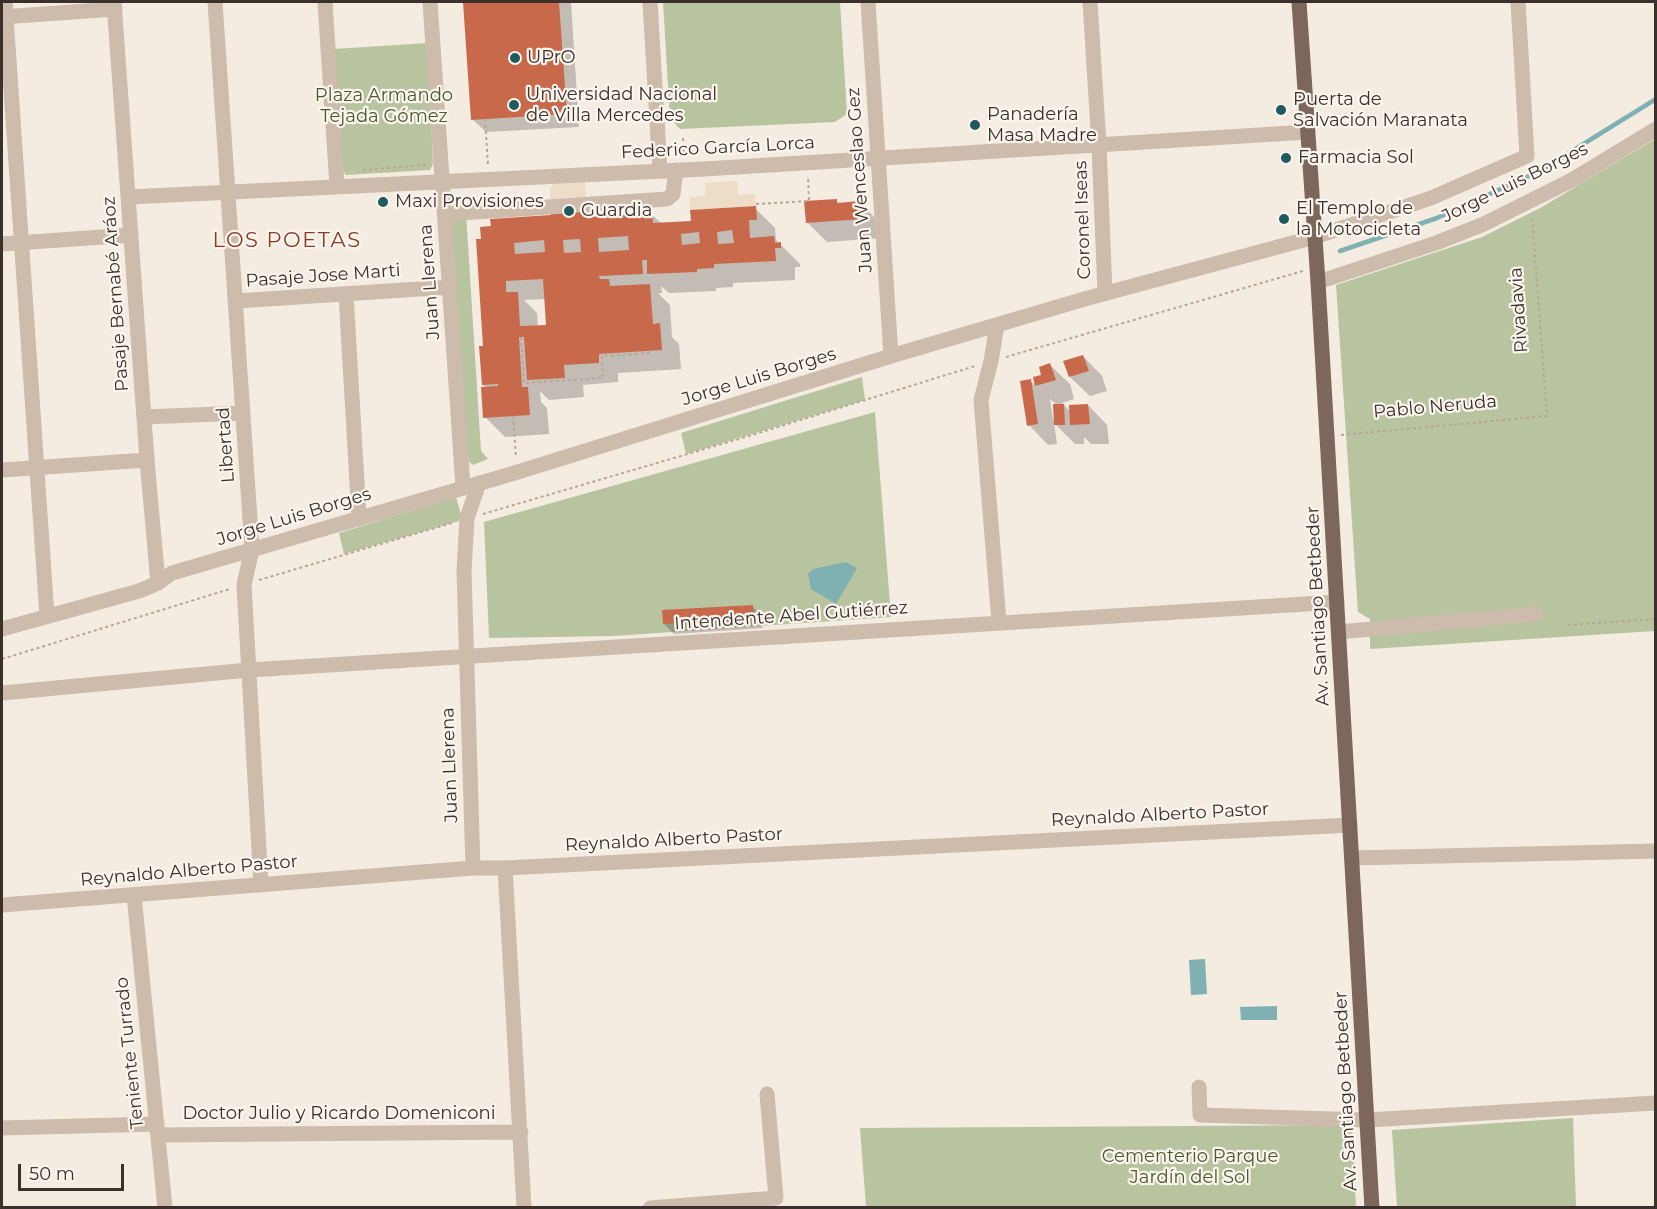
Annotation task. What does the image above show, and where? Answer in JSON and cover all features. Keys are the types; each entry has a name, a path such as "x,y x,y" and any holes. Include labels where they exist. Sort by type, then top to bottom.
{"main road":[{"name":"Av. Santiago Betbeder","path":"1299,2 1318,276 1372,1208"}],"street":[{"name":"Libertad","path":"215,2 252,549 244,585 261,885"},
{"path":"325,2 337,186"},
{"name":"Juan Llerena","path":"430,2 463,487"},
{"path":"650,2 660,171"},
{"name":"Juan Wenceslao Gez","path":"868,2 891,356"},
{"name":"Coronel Iseas","path":"1090,2 1100,145 1105,293"},
{"name":"Jorge Luis Borges","path":"2,629 158,583 172,573 478,483 891,356 1105,293 1315,237 1431,198 1527,156 1518,2"},
{"path":"47,616 22,242 8,132 4,12 115,5"},
{"name":"Pasaje Bernabé Aráoz","path":"115,5 147,460 158,583"},
{"name":"Jorge Luis Borges","path":"1318,276 1436,243 1484,224 1572,180 1656,129"},
{"name":"Federico García Lorca","path":"129,197 681,170 1308,132"},
{"path":"445,214 667,200 673,194 681,170"},
{"path":"2,243 131,235"},
{"name":"Pasaje Jose Marti","path":"236,301 450,286"},
{"path":"346,294 359,517"},
{"path":"997,325 981,400 999,622"},
{"path":"144,417 243,413"},
{"path":"2,470 147,460"},
{"name":"Juan Llerena","path":"473,868 464,571 467,518 478,483"},
{"name":"Intendente Abel Gutiérrez","path":"2,693 249,670 465,655 1337,602"},
{"path":"1339,632 1536,614"},
{"name":"Reynaldo Alberto Pastor","path":"2,905 473,868 1350,825"},
{"path":"1352,858 1656,851"},
{"path":"505,868 524,1208"},
{"name":"Teniente Turrado","path":"134,895 165,1208"},
{"path":"1199,1087 1200,1115 1367,1120 1656,1103"},
{"path":"650,1208 776,1198 767,1094"},
{"name":"Doctor Julio y Ricardo Domeniconi","path":"2,1128 521,1132"}],"path":[{"path":"485,119 490,178"},
{"path":"681,170 684,138"},
{"path":"756,204 809,201 807,163"},
{"path":"356,170 430,165"},
{"name":"Rivadavia","path":"1531,201 1547,416"},
{"path":"2,659 991,361 1303,271 1318,276"},
{"path":"521,337 524,383 603,378 602,356 650,353 650,351"},
{"path":"513,416 516,460"},
{"name":"Pablo Neruda","path":"1327,436 1547,416"},
{"path":"1568,625 1656,619"}],"green space":[{"path":"663,2 840,2 847,114 835,122 680,129 670,118"},
{"name":"Plaza Armando Tejada Gómez","path":"428,43 433,164 430,170 346,175 343,171 334,49"},
{"path":"1655,139 1655,631 1370,649 1370,619 1358,612 1336,285 1482,237 1542,207"},
{"path":"466,213 481,451 488,459 473,465 468,461 450,214"},
{"path":"862,377 865,400 686,454 681,433"},
{"path":"875,412 891,617 614,636 489,638 484,522"},
{"path":"456,497 461,515 459,521 344,554 339,533"},
{"path":"1573,1118 1576,1207 1397,1207 1392,1130"},
{"name":"Cementerio Parque Jardín del Sol","path":"1352,1125 1356,1207 866,1207 860,1128"}],"shaded area":[{"path":"737,181 738,195 755,194 756,206 690,210 690,197 705,196 705,183"},
{"path":"585,182 587,217 552,219 550,191 553,183"}],"water":[{"path":"846,562 857,568 836,604 811,589 808,574 813,569"},
{"path":"1205,959 1207,994 1191,995 1189,960"},
{"path":"1277,1006 1277,1020 1241,1020 1240,1007"}],"building":[{"name":"UPrO","path":"463,2 559,2 567,114 471,120"},
{"path":"586,199 587,217 652,213 653,223 691,221 690,210 756,206 757,220 749,220 750,238 774,236 775,243 781,242 781,248 775,248 776,261 714,264 714,268 697,269 697,272 647,274 647,260 642,260 643,274 599,276 600,279 609,279 610,286 650,284 653,324 660,323 662,350 599,354 599,363 564,365 565,378 527,380 524,337 519,337 522,387 528,387 530,415 483,418 481,387 498,386 498,384 482,385 479,346 483,346 476,239 481,239 480,227 491,226 490,219 551,215 550,201","holes":["732,230 734,243 718,244 717,232","699,232 700,243 682,245 681,234","628,236 629,250 599,252 598,238","580,239 581,252 564,253 563,240","544,240 545,252 515,254 514,243","543,279 546,325 520,326 518,292 506,292 506,281"]},
{"path":"837,199 837,203 860,201 862,219 806,223 804,201"},
{"path":"1083,355 1089,371 1069,377 1063,361"},
{"path":"1050,363 1056,380 1035,386 1033,377 1041,375 1039,367"},
{"path":"1031,379 1038,424 1027,426 1020,381"},
{"path":"1053,404 1064,404 1065,425 1054,425"},
{"path":"1088,404 1090,424 1070,425 1069,405"},
{"path":"753,605 754,619 663,624 662,610"}],"waterway":[{"path":"1340,251 1437,218 1540,171 1656,99"}],"place":[{"name":"UPrO","path":"515,58"},
{"name":"Universidad Nacional de Villa Mercedes","path":"514,105"},
{"name":"Puerta de Salvación Maranata","path":"1281,110"},
{"name":"Panadería Masa Madre","path":"975,125"},
{"name":"Farmacia Sol","path":"1286,158"},
{"name":"Maxi Provisiones","path":"383,202"},
{"name":"Guardia","path":"569,211"},
{"name":"El Templo de la Motocicleta","path":"1284,219"}],"district":[{"name":"LOS POETAS","path":"287,241"}]}
